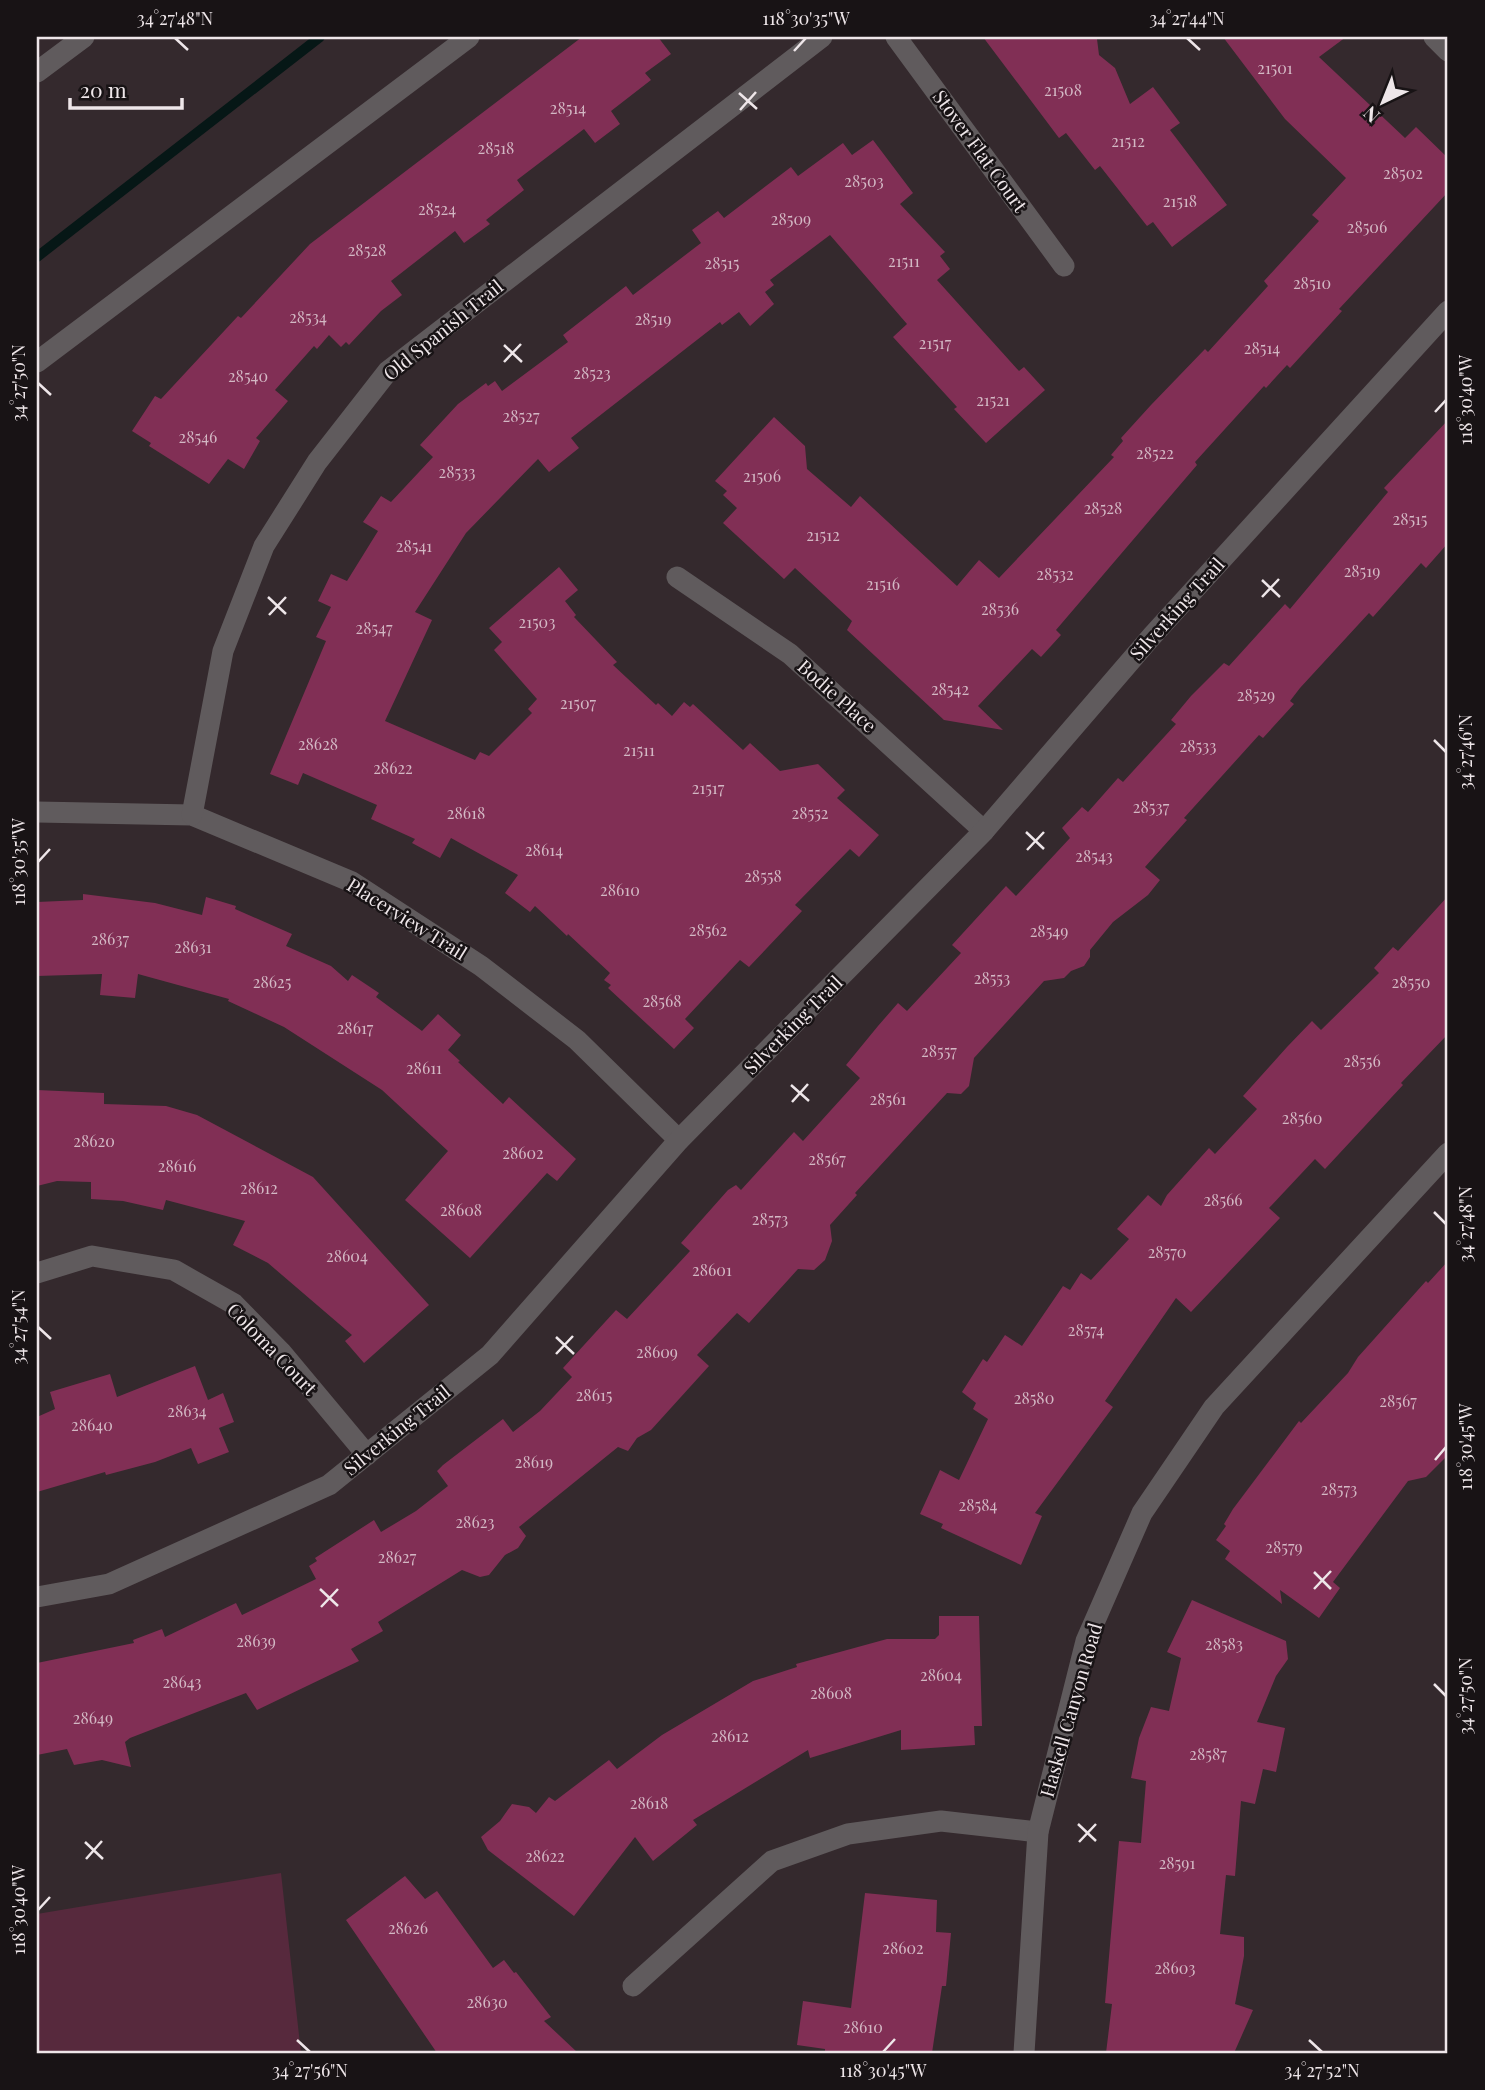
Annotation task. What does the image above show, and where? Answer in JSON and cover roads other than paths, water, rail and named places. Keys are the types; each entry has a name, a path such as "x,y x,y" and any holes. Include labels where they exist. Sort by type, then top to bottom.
{"street":[{"path":"37,72 84,37"},
{"path":"37,362 469,37"},
{"name":"Old Spanish Trail","path":"192,815 223,651 264,546 317,462 388,371 822,37"},
{"name":"Stover Flat Court","path":"896,37 1064,266"},
{"path":"1434,37 1448,51"},
{"name":"Silverking Trail","path":"37,1597 109,1584 329,1485 490,1355 679,1140 984,831 1152,636 1448,311"},
{"name":"Bodie Place","path":"677,577 790,654 984,831"},
{"name":"Placerview Trail","path":"37,812 192,815 352,882 481,966 577,1040 679,1140"},
{"name":"Haskell Canyon Road","path":"1024,2053 1038,1832 1086,1641 1142,1513 1214,1407 1448,1153"},
{"name":"Coloma Court","path":"37,1273 92,1256 174,1270 234,1304 281,1352 367,1455"},
{"path":"633,1986 772,1861 848,1833 941,1821 1038,1832"}],"waterway":[{"path":"37,257 320,37"}]}
